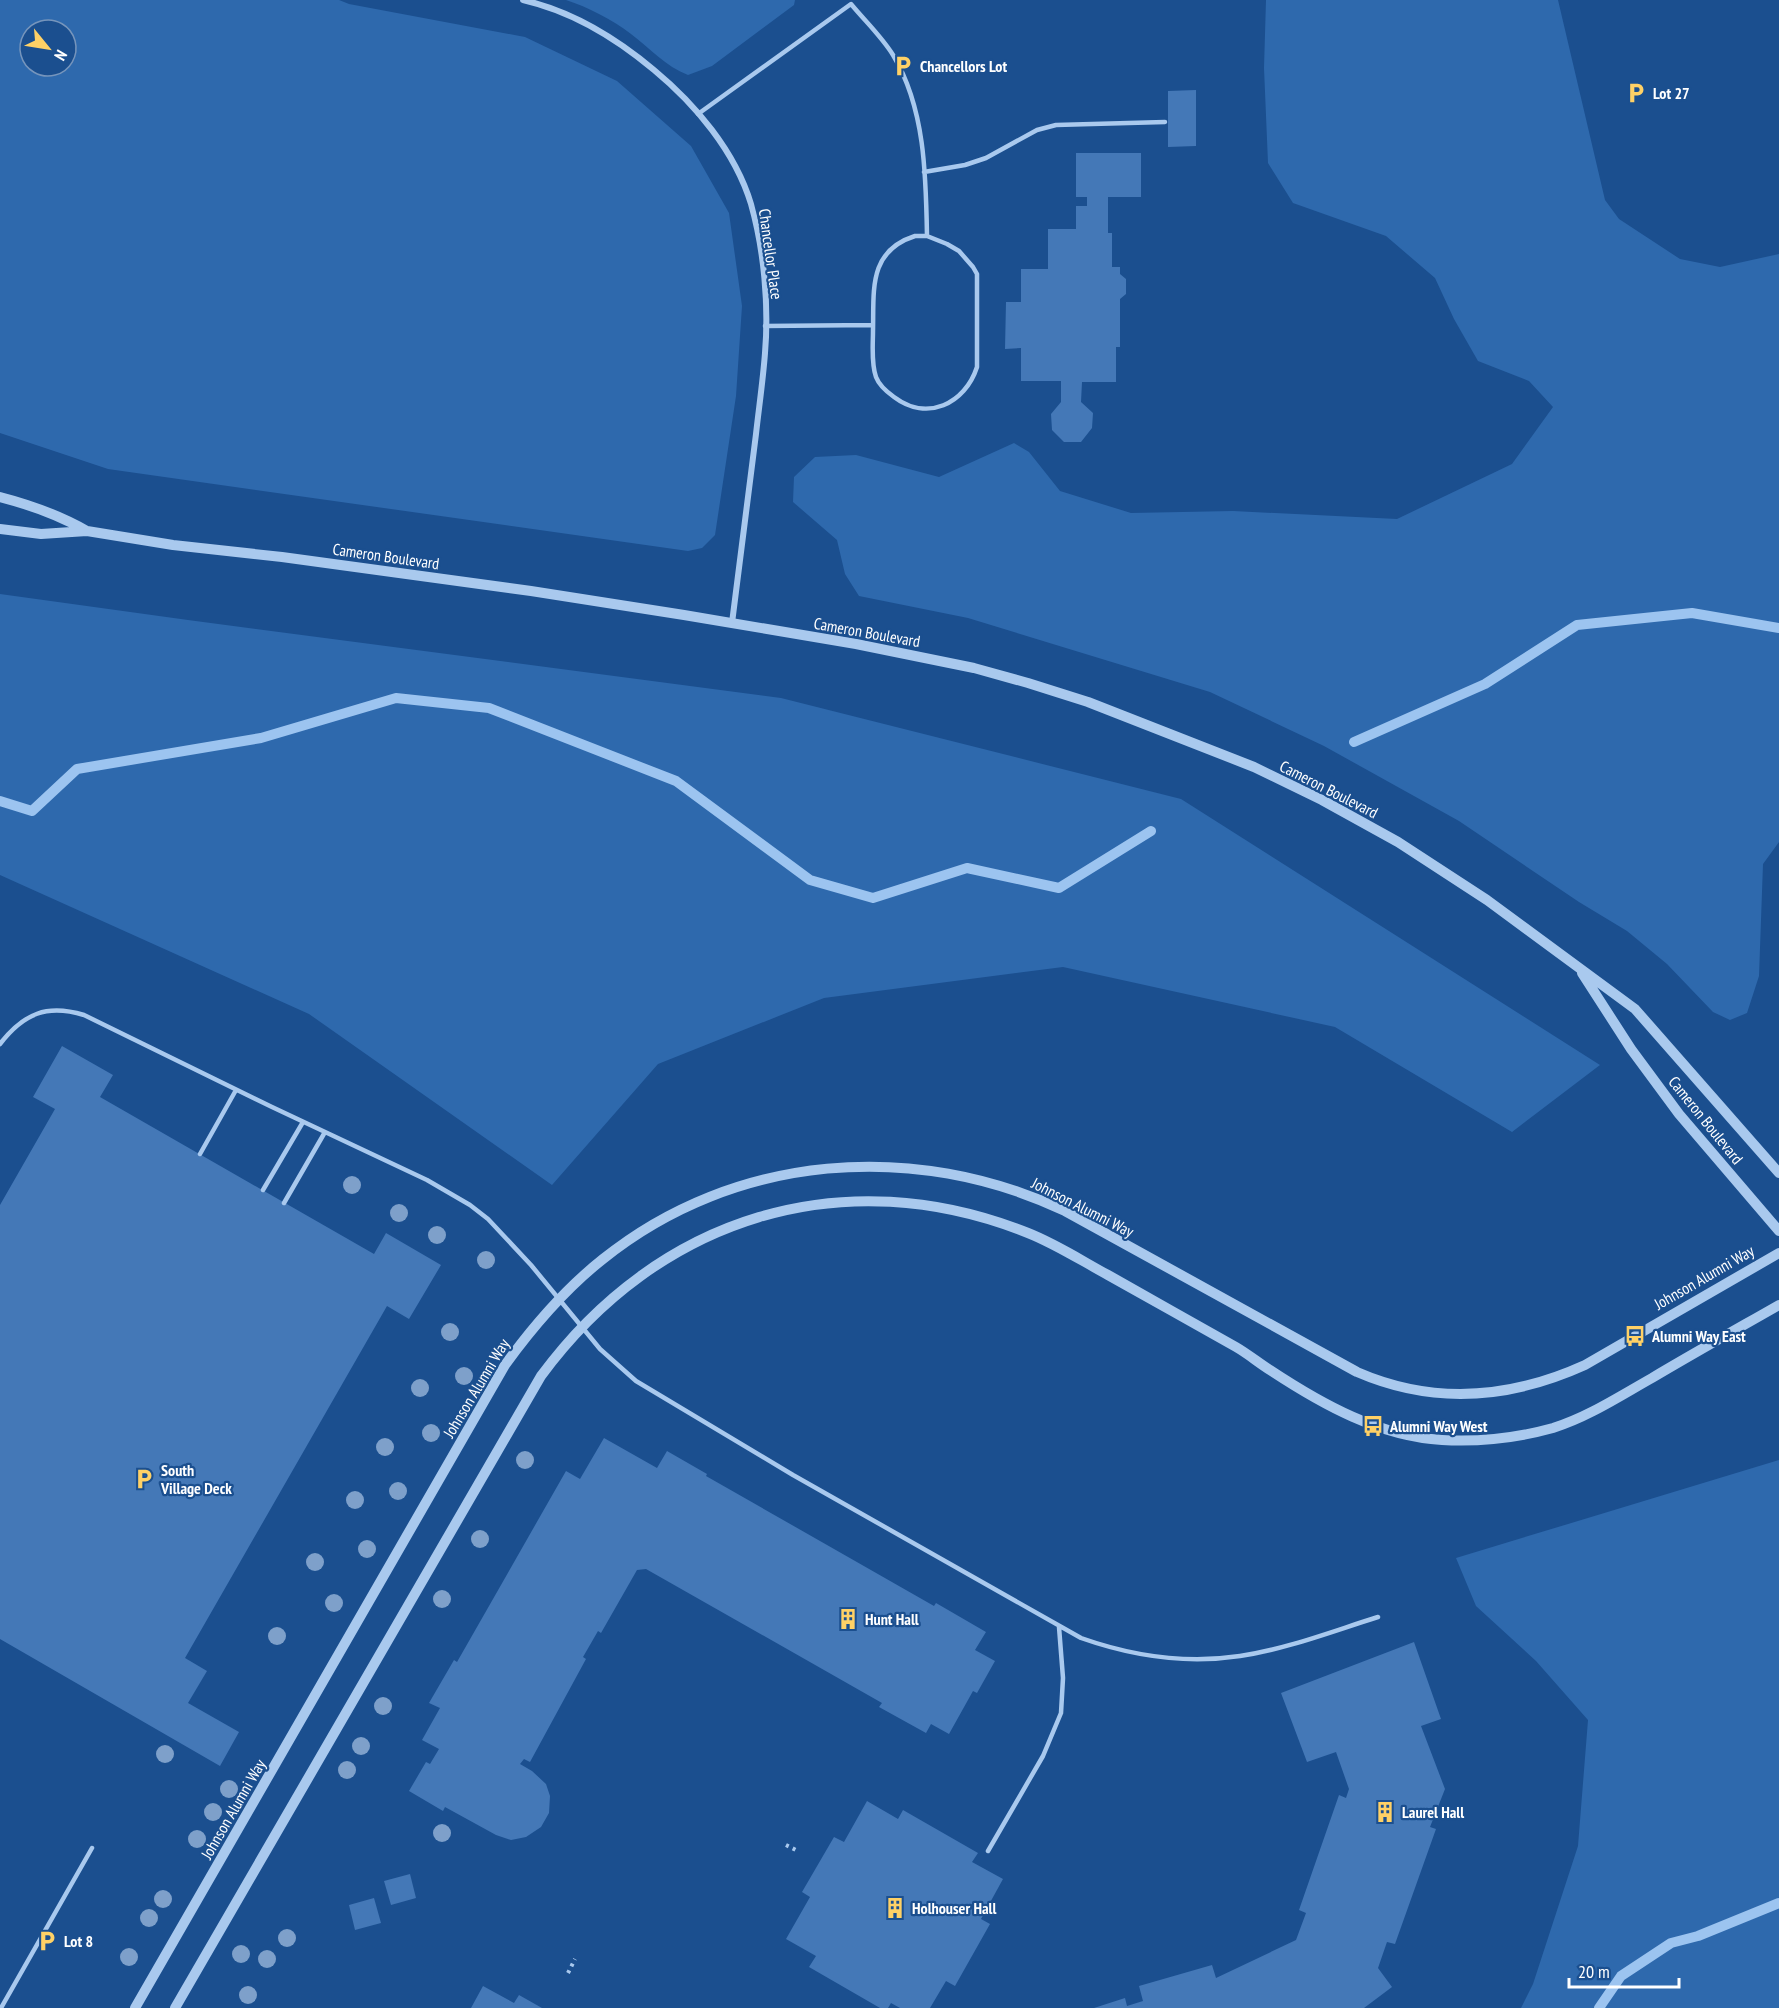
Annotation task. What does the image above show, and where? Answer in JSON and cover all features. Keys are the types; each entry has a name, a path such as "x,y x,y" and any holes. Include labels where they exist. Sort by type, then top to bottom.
{"street":[{"name":"Chancellor Place","path":"523,0 565,13 611,38 639,57 666,80 698,114 730,157 750,203 765,296 765,351 732,623"},
{"name":"Cameron Boulevard","path":"0,497 33,506 87,531"},
{"name":"Cameron Boulevard","path":"0,529 41,534 87,531 531,591 732,623 925,658 1017,680 1088,702 1254,767 1322,800 1398,842 1487,900 1635,1009 1663,1038 1779,1173"},
{"name":"Cameron Boulevard","path":"1574,964 1589,983 1631,1049 1679,1114 1779,1231"},
{"name":"Johnson Alumni Way","path":"135,2008 505,1365 527,1334 558,1300 605,1258 647,1228 688,1206 734,1188 771,1177 811,1170 851,1166 914,1168 972,1177 1043,1200 1065,1211 1369,1377 1420,1390 1470,1394 1525,1387 1577,1369 1779,1253"},
{"path":"175,2008 532,1389 550,1363 581,1327 619,1292 667,1257 712,1234 741,1222 798,1207 820,1205 868,1201 916,1204 964,1212 1047,1241 1241,1350 1282,1378 1349,1417 1423,1439 1470,1440 1527,1434 1556,1427 1608,1403 1779,1305"}],"lane":[{"path":"698,114 851,4 891,52 903,73 913,99 920,131 927,236"},
{"path":"924,172 965,165 986,158 1036,130 1056,125 1165,122"},
{"path":"915,236 927,236 958,251 974,267 977,274 978,359 973,379 958,397 935,409 923,410 901,402 884,388 877,378 873,362 873,326 873,283 883,259 892,247 903,240 915,236"},
{"path":"765,326 873,326"},
{"path":"0,1044 15,1026 39,1012 69,1011 84,1016 427,1180 470,1205 488,1219 531,1266 600,1349 622,1370 655,1393 882,1526 1081,1638 1127,1651 1186,1659 1217,1659 1281,1647 1378,1617"},
{"path":"200,1154 236,1090"},
{"path":"263,1190 303,1122"},
{"path":"284,1203 325,1132"},
{"path":"988,1851 1043,1756 1061,1713 1064,1678 1059,1626"},
{"path":"1,2008 92,1848"}],"path":[{"path":"786,1845 796,1850"},
{"path":"568,1973 575,1959"}],"shaded area":[{"path":"0,0 339,0 349,4 525,37 617,81 691,146 729,213 742,306 736,396 715,535 702,548 688,551 108,469 0,433"},
{"path":"566,0 795,0 794,5 712,66 688,75 665,62 616,24 591,10"},
{"path":"1266,0 1558,0 1605,200 1619,219 1680,259 1720,267 1779,254 1779,842 1763,864 1759,976 1747,1013 1730,1020 1713,1012 1667,964 1627,931 1579,902 1459,821 1324,746 1210,692 968,618 859,596 845,574 837,540 793,502 794,477 815,457 856,455 939,477 1014,443 1029,452 1060,491 1131,513 1233,511 1397,519 1512,464 1553,407 1529,381 1478,361 1454,319 1435,278 1386,236 1293,203 1268,163 1264,68"},
{"path":"0,594 781,698 1181,799 1600,1065 1512,1132 1335,1027 1063,967 824,998 658,1064 552,1185 309,1014 0,875"},
{"path":"1779,1460 1779,2008 1521,2008 1533,1984 1578,1846 1588,1720 1536,1661 1476,1606 1456,1558"}],"building":[{"path":"1196,90 1196,146 1168,147 1168,91"},
{"path":"1076,153 1141,153 1141,197 1108,197 1108,233 1112,233 1112,267 1120,267 1120,274 1126,279 1126,294 1120,299 1120,347 1116,347 1116,382 1082,382 1081,402 1093,413 1092,428 1081,442 1064,442 1052,430 1051,414 1061,402 1061,381 1021,381 1021,348 1005,349 1006,302 1021,302 1021,269 1048,269 1048,229 1076,229 1076,206 1087,206 1087,197 1076,197"},
{"name":"South Village Deck","path":"62,1046 113,1075 100,1097 374,1254 386,1233 441,1265 409,1319 387,1306 185,1658 207,1671 188,1703 239,1732 220,1766 0,1639 0,1205 55,1109 33,1097"},
{"name":"Hunt Hall","path":"604,1438 657,1468 667,1451 707,1474 706,1476 934,1606 936,1603 986,1632 975,1650 995,1661 977,1693 973,1691 949,1734 931,1724 926,1733 879,1707 882,1703 646,1569 637,1570 601,1633 598,1631 583,1657 586,1659 530,1762 524,1759 520,1764 546,1784 550,1796 549,1813 541,1827 526,1837 511,1840 496,1835 445,1807 443,1811 409,1791 426,1762 430,1764 439,1749 422,1740 440,1708 429,1703 454,1660 457,1662 566,1471 580,1479"},
{"name":"Laurel Hall","path":"1414,1642 1441,1719 1421,1726 1445,1789 1430,1827 1436,1829 1395,1944 1387,1942 1378,1968 1392,1987 1364,2008 1094,2008 1125,1998 1127,2006 1143,2001 1139,1986 1212,1965 1216,1978 1296,1940 1306,1913 1299,1910 1339,1795 1346,1798 1349,1789 1336,1752 1307,1762 1281,1693"},
{"name":"Holhouser Hall","path":"867,1801 898,1819 903,1810 978,1853 972,1862 1003,1879 981,1919 990,1924 955,1986 946,1981 930,2008 900,2008 891,2003 888,2008 880,2008 809,1967 816,1956 786,1939 810,1897 802,1892 834,1837 844,1842"},
{"path":"410,1874 416,1898 391,1905 384,1881"},
{"path":"374,1898 381,1923 355,1930 349,1905"},
{"path":"483,1986 514,2003 519,1995 542,2008 471,2008"}],"waterway":[{"path":"1354,742 1485,684 1577,625 1692,613 1779,628"},
{"path":"0,801 32,811 77,769 261,738 396,698 489,708 676,781 810,880 873,898 967,868 1059,888 1151,831"},
{"path":"1599,2008 1621,1976 1671,1943 1698,1936 1779,1903"}],"place":[{"name":"Chancellors Lot","path":"903,66"},
{"name":"Lot 27","path":"1636,93"},
{"name":"Alumni Way East","path":"1635,1336"},
{"name":"Alumni Way West","path":"1373,1426"},
{"name":"South Village Deck","path":"144,1479"},
{"name":"Hunt Hall","path":"848,1619"},
{"name":"Laurel Hall","path":"1385,1812"},
{"name":"Holhouser Hall","path":"895,1908"},
{"name":"Lot 8","path":"47,1941"}]}
